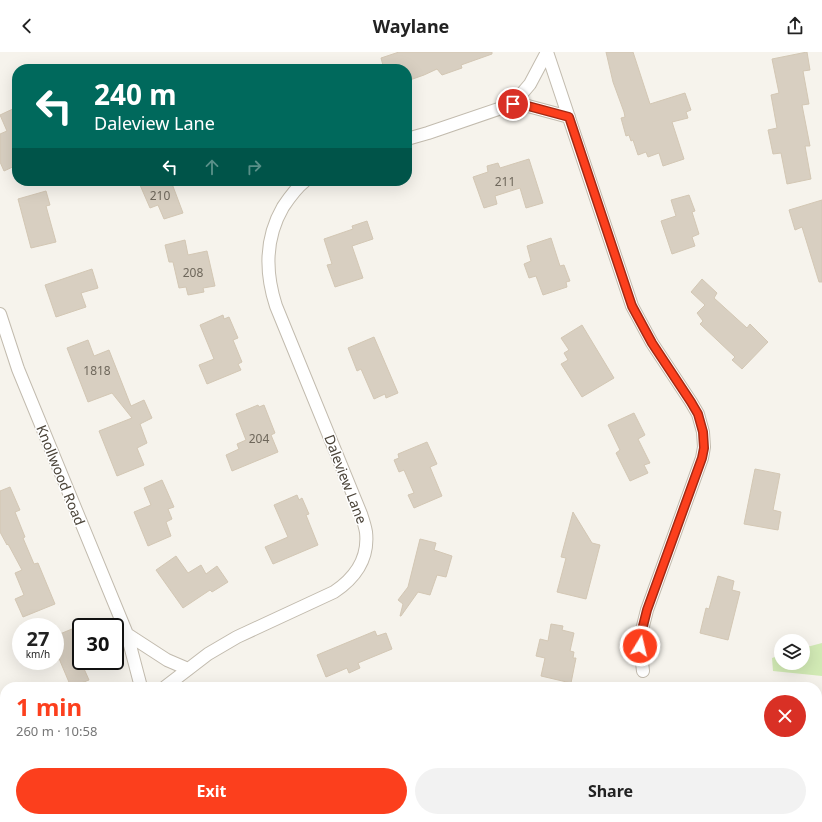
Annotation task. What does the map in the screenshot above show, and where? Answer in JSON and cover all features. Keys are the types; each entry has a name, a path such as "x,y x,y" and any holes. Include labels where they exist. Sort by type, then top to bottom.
{"street":[{"path":"513,104 530,84 547,52"},
{"path":"547,52 632,306 652,343 698,414 703,432 704,448 702,458 647,610 640,646 643,671"},
{"path":"412,138 513,104 528,106 569,117"},
{"name":"Daleview Lane","path":"171,682 208,654 237,637 334,592 347,584 357,572 365,553 366,532 361,514 276,306 269,280 268,254 277,217 289,199 301,186"},
{"name":"Knollwood Road","path":"0,314 18,369 127,634 140,682"},
{"path":"127,634 167,660 188,669"}],"green space":[{"path":"822,643 822,676 773,671 772,658 774,657 774,670 810,670 810,646"}],"building":[{"path":"399,52 492,52 492,54 461,65 462,68 442,75 437,69 412,79 412,64 383,64 381,58"},
{"path":"606,52 633,52 650,104 685,93 691,110 686,112 688,118 672,122 684,159 663,166 659,153 648,157 646,152 638,155 633,140 631,141 629,135 626,136 621,118 625,117 624,112 613,82"},
{"path":"807,52 810,70 803,71 809,104 802,105 810,146 805,146 811,179 787,184 781,153 773,154 768,130 777,128 771,95 779,93 772,59"},
{"path":"12,109 12,167 4,171 0,162 0,134 7,131 0,115"},
{"path":"529,159 543,203 526,208 520,188 495,196 497,204 484,208 473,177 488,172 487,166 498,163 500,168"},
{"path":"140,186 173,186 183,213 164,219 158,205 150,208"},
{"path":"46,191 50,205 46,206 56,242 31,248 18,199"},
{"path":"689,195 695,211 692,212 699,234 692,237 695,246 672,254 661,221 676,216 671,200"},
{"path":"822,200 822,282 819,282 802,227 795,230 789,210"},
{"path":"367,221 373,239 352,246 363,278 335,287 327,265 332,264 324,239 353,229 352,226"},
{"path":"551,238 560,266 564,265 570,281 566,282 567,287 543,295 536,276 529,278 524,264 531,261 527,246"},
{"path":"185,240 188,255 207,251 215,286 203,288 204,292 188,295 186,287 179,288 173,262 169,262 165,245"},
{"path":"92,269 98,288 81,293 86,307 56,317 45,285"},
{"path":"702,279 717,293 714,298 747,328 750,324 768,342 742,369 732,360 735,357 700,324 703,321 697,313 705,305 691,292"},
{"path":"223,315 224,319 229,317 238,338 233,340 242,362 238,364 241,370 207,384 199,365 214,359 200,325"},
{"path":"582,325 614,378 582,397 561,364 568,360 564,353 569,350 561,338"},
{"path":"374,337 398,393 386,398 385,394 374,399 361,369 357,371 348,348"},
{"path":"88,340 94,356 109,350 131,406 144,400 152,418 140,424 147,443 137,448 144,465 117,476 99,431 132,418 112,393 88,402 67,348"},
{"path":"258,405 259,407 264,405 275,433 271,435 278,452 232,471 226,455 239,449 237,444 246,440 236,414"},
{"path":"634,413 645,435 638,439 650,463 644,465 648,473 630,481 616,453 620,450 608,425"},
{"path":"427,442 437,464 430,467 442,496 414,508 408,495 414,493 404,470 399,472 394,460 399,458 398,454"},
{"path":"755,469 780,474 773,510 781,512 778,530 744,524"},
{"path":"162,480 174,507 168,509 172,519 166,522 171,536 148,546 134,512 151,505 144,488"},
{"path":"10,487 20,510 15,512 25,537 23,538 34,564 38,563 55,604 23,617 15,599 24,595 15,573 22,570 0,532 0,491"},
{"path":"297,495 299,500 302,498 309,514 306,515 318,545 273,564 265,547 288,537 274,505"},
{"path":"573,512 592,543 600,545 586,599 557,592 566,558 561,557"},
{"path":"420,539 436,543 434,550 452,556 446,577 437,575 430,595 418,592 400,616 403,604 398,600 408,587"},
{"path":"176,556 188,573 201,565 206,574 217,566 228,582 212,592 210,590 183,608 156,570"},
{"path":"718,576 734,581 732,590 740,592 728,640 700,633 706,608 709,609"},
{"path":"551,624 563,626 562,630 574,633 570,651 574,652 573,658 576,658 571,682 541,676 545,658 536,656 540,639 548,641"},
{"path":"72,629 72,670 85,670 89,680 84,682 69,682 64,670 64,632"},
{"path":"375,631 377,636 386,633 392,649 358,663 360,668 349,673 347,668 326,677 317,655"}],"route":[{"path":"513,104 528,106 569,117 632,306 652,343 698,414 703,432 704,448 702,458 647,610 641,634 640,646"}]}
